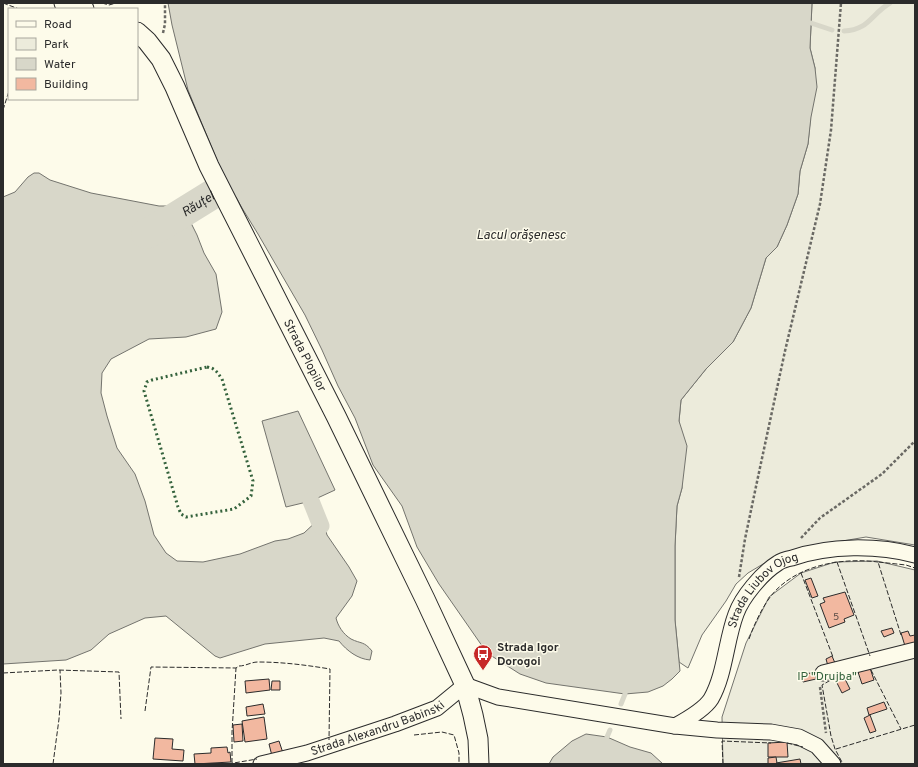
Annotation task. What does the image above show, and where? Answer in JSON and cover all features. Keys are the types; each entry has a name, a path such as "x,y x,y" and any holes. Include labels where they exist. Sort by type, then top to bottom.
{"street":[{"path":"64,3 81,8"},
{"name":"Strada Plopilor","path":"138,33 161,59 175,87 209,166 336,416 425,599 465,686 474,715 478,740 479,764"},
{"name":"Strada Liubov Ojog","path":"675,726 693,716 711,700 720,675 736,613 753,586 779,562 807,553 852,548 876,548 915,555"},
{"path":"823,673 915,650"},
{"path":"465,686 498,697 675,726 718,730 771,732 792,736 817,746 830,760"},
{"name":"Strada Alexandru Babinski","path":"261,764 306,759 436,708 465,686"}],"path":[{"path":"155,52 162,40 165,24 165,3"},
{"path":"739,583 745,539 758,477 785,351 820,204 831,130 840,3"},
{"path":"799,540 820,518 882,474 915,441"},
{"path":"823,673 819,682 830,760"}],"green space":[{"path":"812,3 915,3 915,545 866,537 807,547 763,564 748,573 736,584 702,635 688,668 679,662 675,620 675,546 677,506 682,488 679,421 681,400 706,369 733,342 751,308 766,258 777,247 798,194 800,171 808,144 815,68 810,48"},
{"name":"IP \"Drujba\"","path":"877,561 915,570 915,764 723,764 722,717 746,643 769,597 801,573 835,562"}],"water":[{"name":"Lacul orăşenesc","path":"168,3 812,3 810,48 815,68 817,87 811,117 808,144 800,171 798,194 777,247 766,258 751,308 733,342 706,369 681,400 679,421 687,446 682,488 677,506 675,546 675,620 680,671 663,686 648,692 625,694 546,683 520,674 487,653 439,584 417,547 402,506 373,465 355,418 338,386 305,315 221,170 188,90"},
{"path":"34,173 39,173 50,180 91,193 159,206 171,206 174,212 181,211 184,223 191,223 204,253 216,274 222,312 216,329 186,337 149,339 111,359 102,373 101,393 117,448 135,474 145,501 154,535 166,553 177,561 203,562 240,554 275,541 288,539 304,533 320,518 323,521 327,535 357,581 352,596 336,618 337,621 341,630 348,637 354,641 364,644 372,651 370,660 353,654 339,641 324,638 265,644 220,658 215,656 166,616 145,618 109,634 91,650 66,660 3,664 3,197 15,192 28,177"},
{"path":"298,411 335,490 311,501 286,507 262,421"},
{"path":"586,734 607,737 630,747 651,753 663,764 549,764 553,757 572,741"}],"building":[{"path":"811,578 818,596 812,598 805,580"},
{"path":"845,592 854,615 844,619 845,622 829,628 820,604 825,602 823,598"},
{"path":"892,628 894,633 884,637 881,631"},
{"path":"908,631 910,636 915,635 915,644 905,646 901,633"},
{"path":"832,656 835,663 828,666 826,659"},
{"path":"870,668 874,680 862,684 858,672"},
{"path":"815,672 816,679 803,682 801,675"},
{"path":"844,677 850,689 842,693 836,681"},
{"path":"269,679 270,690 246,693 245,681"},
{"path":"272,681 280,681 280,690 271,690"},
{"path":"884,702 887,709 869,715 867,708"},
{"path":"263,704 265,714 247,716 246,707"},
{"path":"870,715 876,731 870,733 864,718"},
{"path":"264,717 267,739 245,742 242,721"},
{"path":"242,724 243,741 234,742 233,725"},
{"path":"155,738 173,739 172,749 184,750 183,761 153,759"},
{"path":"279,741 283,753 272,756 269,744"},
{"path":"787,742 788,757 768,757 768,743"},
{"path":"227,747 228,753 230,752 231,762 195,764 194,754 211,753 211,748"},
{"path":"776,757 776,764 768,764 768,758"},
{"path":"800,759 801,764 776,764 776,763"}],"waterway":[{"path":"844,31 852,30 865,25 890,3"},
{"path":"811,23 832,30"},
{"name":"Răuțel","path":"146,234 229,184 241,167"},
{"path":"311,501 321,526"},
{"path":"621,704 625,694"},
{"path":"607,737 610,730"}],"hedge":[{"path":"207,367 214,369 222,379 253,481 251,496 234,509 186,517 181,514 178,507 144,391 147,382 152,380 207,367"}],"fence":[{"path":"3,3 16,8"},
{"path":"102,3 109,5 116,3"},
{"path":"3,110 8,94"},
{"path":"749,639 757,619 768,600 778,588 790,579 817,566 848,561 878,562"},
{"path":"837,562 870,656"},
{"path":"901,635 878,562 906,565 915,568"},
{"path":"801,573 833,657"},
{"path":"145,711 151,667 236,668 258,662 285,663 330,669 329,740"},
{"path":"232,763 232,732 236,668"},
{"path":"3,673 58,670 119,672 121,719"},
{"path":"53,764 61,693 60,670"},
{"path":"871,670 901,729"},
{"path":"836,677 822,685 831,736 835,749 843,764"},
{"path":"836,749 915,725"},
{"path":"414,735 442,732 454,735 459,753 459,764"},
{"path":"723,764 722,741 771,743"},
{"path":"787,743 803,747"},
{"path":"228,764 257,759"}],"place":[{"name":"Strada Igor Dorogoi","path":"483,671"}]}
